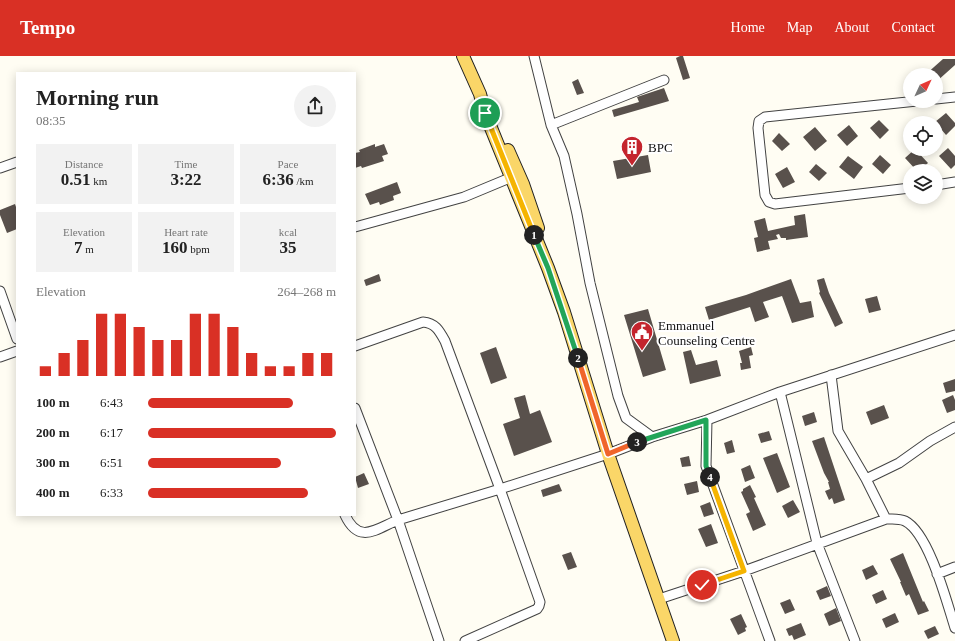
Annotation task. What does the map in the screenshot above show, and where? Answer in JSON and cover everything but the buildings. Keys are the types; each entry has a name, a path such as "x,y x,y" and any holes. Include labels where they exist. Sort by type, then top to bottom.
{"main road":[{"path":"463,56 480,94 491,110 515,176 543,240 548,268 564,312 608,454 673,641"}],"street":[{"path":"534,56 551,125 564,156 577,214 591,291 618,396 626,418 652,436"},
{"path":"551,125 664,80"},
{"path":"943,98 955,97"},
{"path":"903,102 765,117 759,121 758,128 765,195 769,202 775,204 903,189"},
{"path":"0,168 16,162"},
{"path":"356,227 464,197 515,176"},
{"path":"943,184 955,182"},
{"path":"0,291 16,336"},
{"path":"356,346 423,322 429,322 435,326 445,340 500,489 539,597 539,606 531,612 465,641"},
{"path":"346,516 355,530 361,533 369,532 398,520 608,454 652,436 706,420 780,392 955,335"},
{"path":"0,357 16,352"},
{"path":"831,375 838,431 866,479 886,519"},
{"path":"780,392 817,543 855,641"},
{"path":"356,411 398,520 439,641"},
{"path":"706,420 706,466 770,641"},
{"path":"866,479 899,463 930,441 955,427"},
{"path":"659,599 744,571 886,519 897,519 905,521 914,528 924,542 937,574 955,628"},
{"path":"937,574 955,567"}],"place":[{"name":"BPC","path":"632,166"},
{"name":"Emmanuel Counseling Centre","path":"642,352"}],"route":[{"path":"485,113 548,268 564,312 608,454 652,436 706,420 706,466 744,571 702,585"}]}
